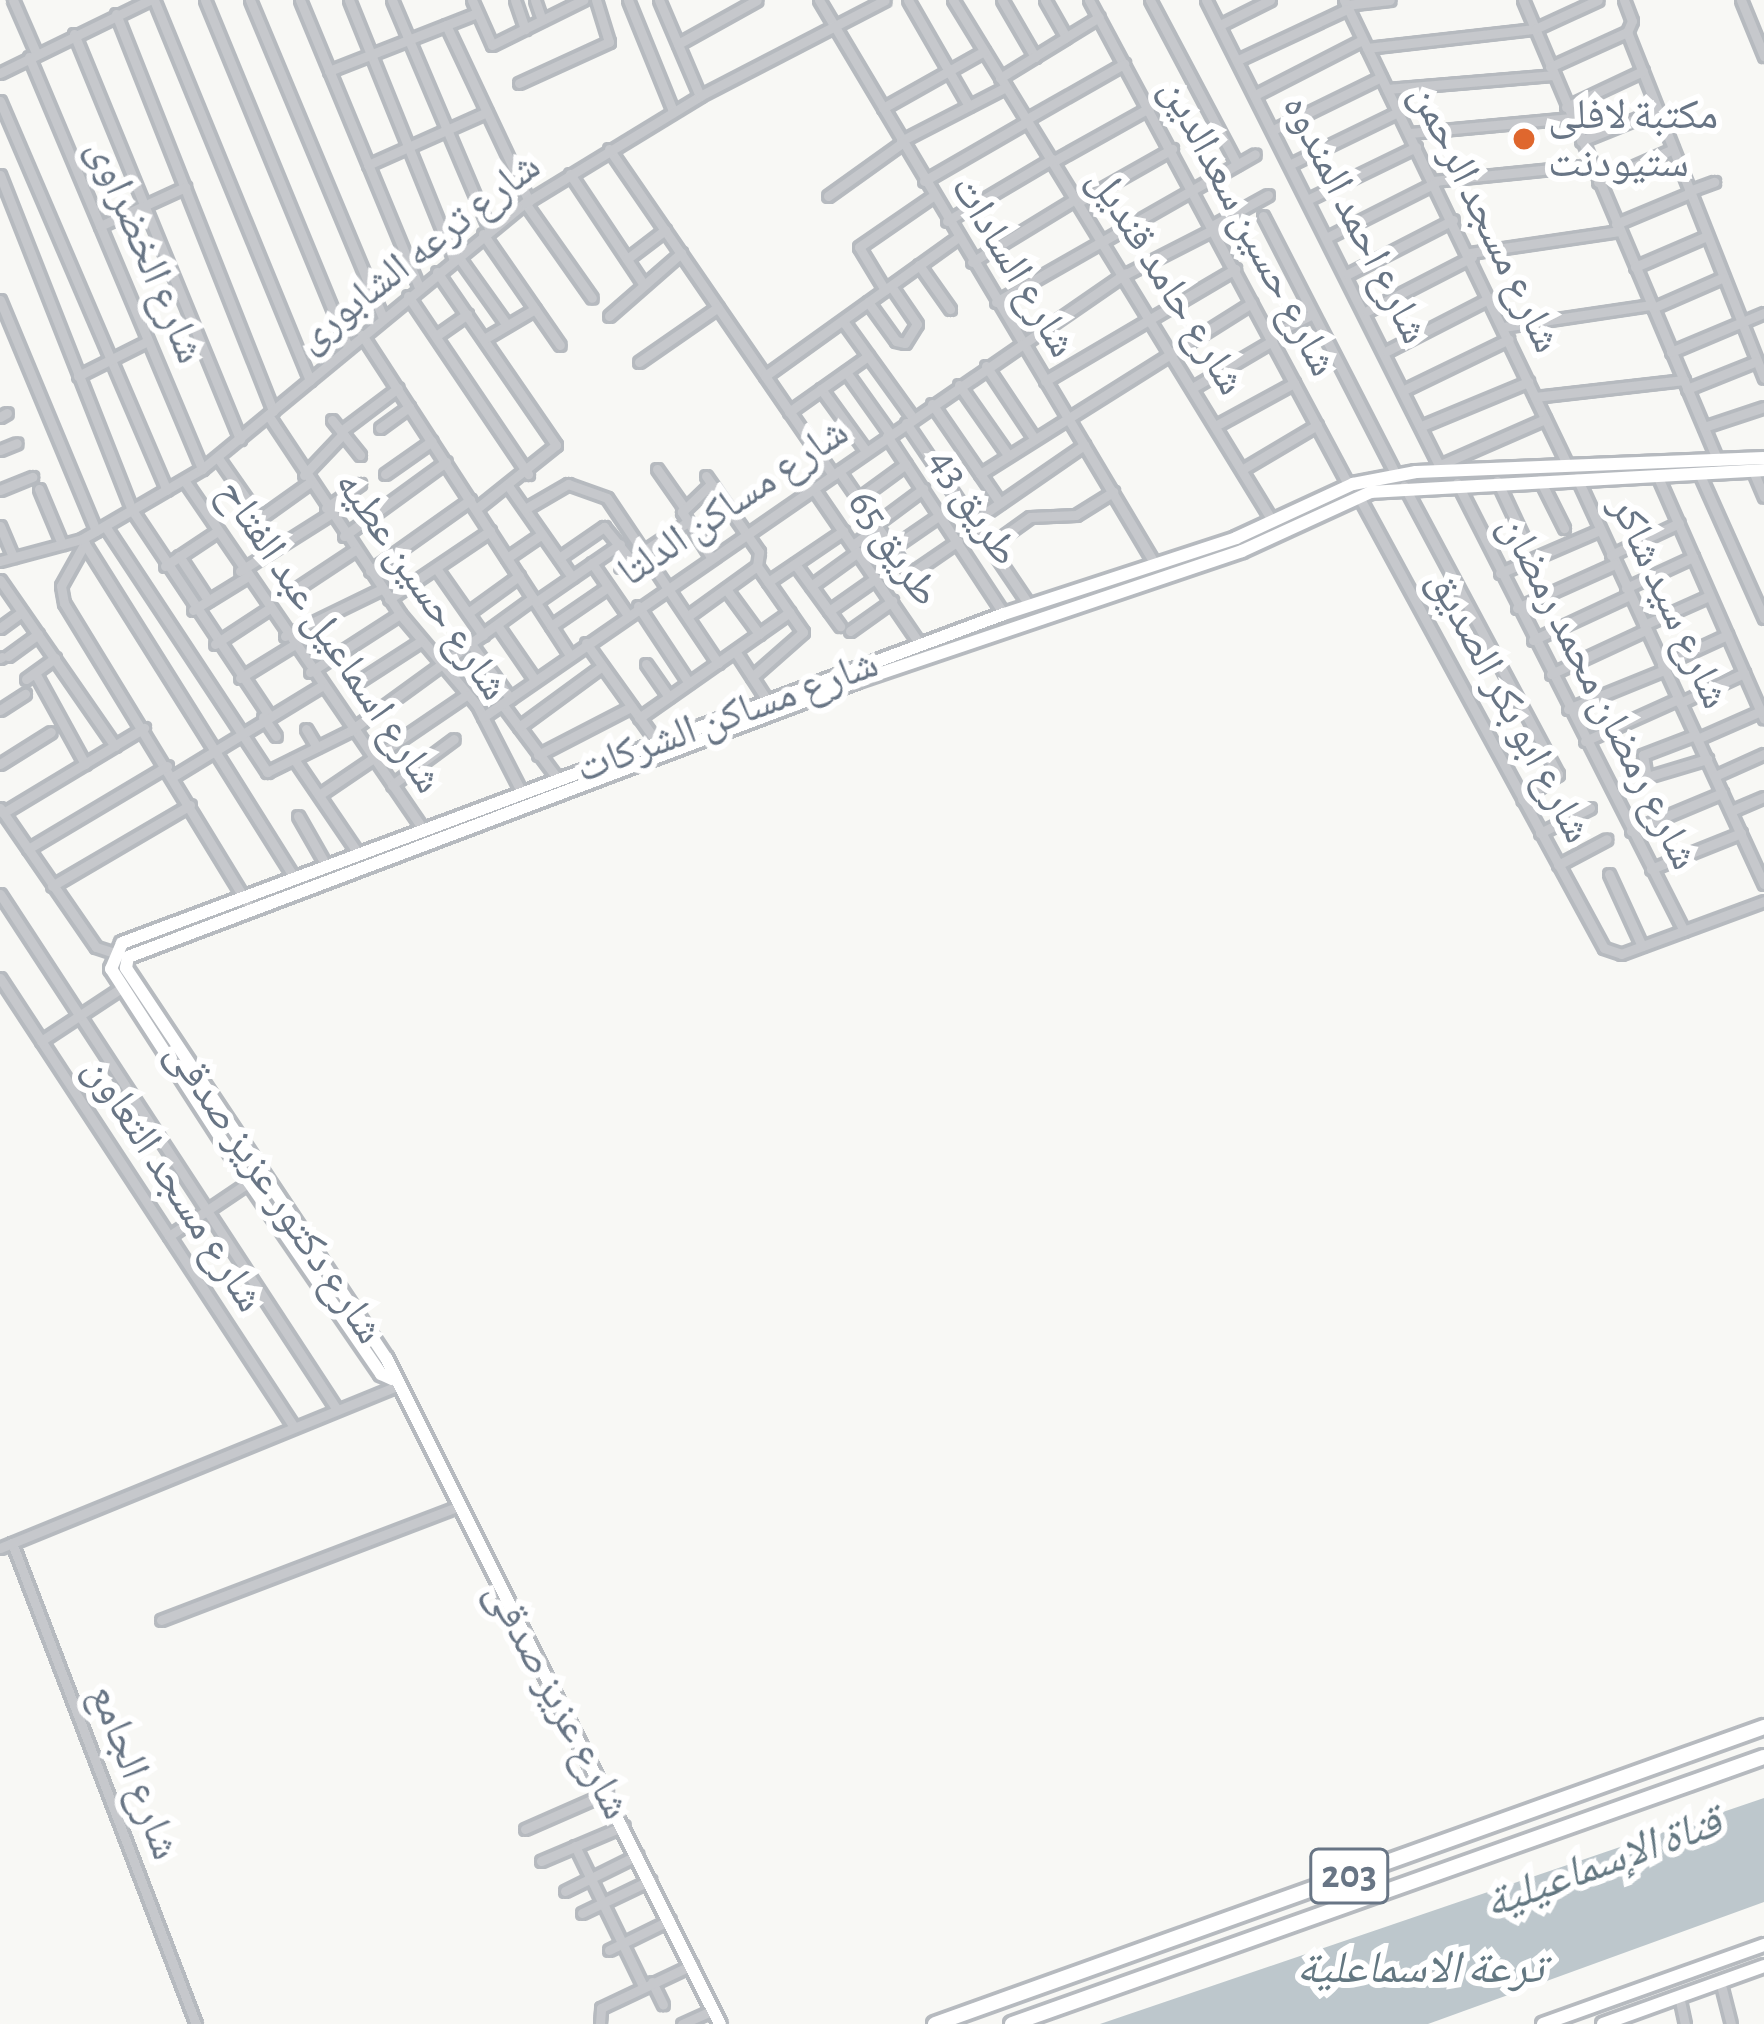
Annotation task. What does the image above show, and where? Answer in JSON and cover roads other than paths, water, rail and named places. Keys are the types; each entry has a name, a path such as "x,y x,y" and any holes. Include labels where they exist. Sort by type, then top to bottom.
{"main road":[{"name":"203","path":"934,2024 1764,1727"},
{"name":"203","path":"1012,2024 1764,1756"}],"street":[{"name":"شارع الخضراوى","path":"14,0 100,226 202,470"},
{"path":"0,73 152,0 310,380"},
{"path":"205,0 348,347"},
{"path":"250,0 383,318"},
{"path":"300,0 419,287"},
{"path":"349,0 455,257 507,325"},
{"path":"472,0 492,45 583,0"},
{"path":"515,0 525,28"},
{"path":"535,0 542,20"},
{"path":"519,83 609,42 596,0"},
{"path":"628,0 673,111"},
{"path":"661,0 700,95"},
{"path":"678,44 757,0"},
{"name":"شارع السادات","path":"819,0 1155,564"},
{"path":"908,0 969,106"},
{"name":"شارع حامد قنديل","path":"953,0 1105,239 1274,522"},
{"path":"1002,0 1035,57"},
{"path":"1046,0 1066,37"},
{"name":"شارع حسين سعدالدين","path":"1089,0 1354,491"},
{"path":"1150,0 1237,164"},
{"name":"شارع احمد المندوه","path":"1207,0 1388,351 1441,468"},
{"path":"1220,25 1255,3 1270,0"},
{"path":"1238,60 1345,5 1390,0"},
{"path":"1522,0 1718,461"},
{"path":"1255,95 1365,44 1535,29 1598,0"},
{"path":"1624,0 1632,21 1628,32 1764,379"},
{"path":"1741,0 1758,27 1764,56"},
{"path":"395,1 486,232 560,345"},
{"name":"شارع ترعه الشابورى","path":"0,561 84,541 202,470 527,202 700,95 877,2"},
{"name":"شارع مسجد الرحمن","path":"1345,5 1471,255 1568,466"},
{"path":"329,70 477,13"},
{"name":"شارع حسين عطيه","path":"116,14 271,413 344,536 483,717 522,793"},
{"path":"828,196 902,142 969,106 1099,17"},
{"path":"446,25 527,202 592,298"},
{"path":"1387,89 1551,71 1628,32"},
{"path":"74,34 240,439"},
{"path":"883,108 984,51"},
{"path":"924,181 1124,64"},
{"path":"1409,134 1568,112 1643,71"},
{"path":"1273,130 1381,76"},
{"path":"931,81 937,92"},
{"path":"0,101 167,490"},
{"path":"947,221 1149,109"},
{"path":"1581,141 1658,110"},
{"path":"368,165 488,112"},
{"path":"1291,164 1399,112"},
{"path":"1309,199 1416,147"},
{"path":"609,149 789,412 858,499 918,586"},
{"path":"972,262 1172,149"},
{"path":"1598,182 1673,149"},
{"path":"996,302 1255,154"},
{"path":"1328,236 1434,182 1591,166"},
{"path":"570,174 646,290 609,316"},
{"path":"0,175 132,510 276,736"},
{"path":"1367,311 1471,255 1618,227 1714,182"},
{"path":"100,226 184,187"},
{"name":"شارع مساكن الدلتا","path":"483,717 1020,341 1126,274 1268,195"},
{"path":"868,302 901,344 917,334 915,320 859,251 862,244 933,196"},
{"path":"1263,216 1556,778"},
{"path":"1348,274 1453,220"},
{"path":"627,259 665,230"},
{"path":"1635,266 1707,236"},
{"path":"765,376 957,238"},
{"path":"642,282 681,253"},
{"path":"920,265 950,309"},
{"path":"1045,381 1150,314 1234,269"},
{"path":"370,571 473,504 509,487 555,452 554,442 437,272"},
{"path":"1503,327 1652,306 1724,277"},
{"path":"409,296 528,474"},
{"path":"1388,351 1490,298"},
{"path":"0,300 100,529 258,766 272,770 350,730 483,634 620,544"},
{"path":"980,474 1252,303"},
{"path":"639,362 718,307"},
{"path":"484,339 535,309"},
{"path":"1671,352 1764,313"},
{"path":"422,348 467,314"},
{"path":"1194,387 1313,314"},
{"path":"843,320 1030,606"},
{"path":"362,335 570,655"},
{"path":"1406,389 1509,339"},
{"path":"78,376 148,341"},
{"path":"789,412 868,356"},
{"path":"1535,397 1685,384 1757,361"},
{"path":"986,366 1034,438"},
{"name":"طريق 43","path":"846,372 1004,614"},
{"path":"1424,425 1528,382"},
{"path":"1217,425 1294,383"},
{"path":"959,385 1009,455"},
{"path":"218,458 254,517 306,479 342,433 398,388"},
{"path":"821,389 866,452"},
{"path":"932,404 1000,503"},
{"path":"1703,427 1764,406"},
{"path":"380,428 410,407"},
{"path":"1354,491 1441,468 1545,419"},
{"path":"332,420 360,455"},
{"path":"1243,469 1317,425"},
{"path":"385,474 432,441"},
{"path":"0,451 17,443"},
{"path":"974,520 1084,445"},
{"path":"1441,468 1764,458"},
{"path":"344,536 446,462"},
{"path":"858,499 906,464"},
{"path":"657,469 711,557"},
{"path":"1400,480 1457,483 1758,471 1764,497"},
{"path":"1699,473 1764,618"},
{"path":"1657,475 1762,716 1640,760 1652,779 1707,759"},
{"path":"0,490 33,477"},
{"name":"شارع سيد شاكر","path":"1577,478 1764,884"},
{"path":"1540,479 1564,528"},
{"name":"شارع اسماعيل عبد الفتاح","path":"184,480 288,641 423,829"},
{"path":"683,506 708,480 761,556 757,566 688,616"},
{"path":"1498,481 1524,539"},
{"name":"شارع رمضان محمد رمضان","path":"1457,483 1684,931"},
{"path":"193,610 360,484"},
{"path":"525,509 555,488 583,484 617,508 718,663"},
{"path":"509,487 572,577"},
{"name":"طريق 65","path":"813,488 920,644"},
{"path":"39,489 62,544"},
{"path":"811,586 923,489"},
{"name":"شارع مساكن الشركات","path":"130,954 248,903 856,675 920,644 1354,491"},
{"name":"شارع مساكن الشركات","path":"112,956 127,940 248,903 294,877 767,700 1242,550 1354,491"},
{"name":"شارع ابو بكر الصديق","path":"1354,491 1604,948 1621,955 1642,946"},
{"path":"991,545 1030,517 1076,515 1113,492"},
{"path":"1541,517 1556,511"},
{"path":"892,548 940,515"},
{"path":"620,567 686,523"},
{"path":"1517,608 1679,523"},
{"path":"0,526 13,557"},
{"path":"560,558 604,526 631,560"},
{"path":"1500,573 1600,530"},
{"path":"389,599 490,531"},
{"path":"769,582 843,531"},
{"path":"165,566 216,532"},
{"path":"507,558 542,534"},
{"path":"84,541 60,595 248,903"},
{"path":"84,541 217,746 294,877"},
{"path":"910,574 958,541"},
{"path":"299,587 355,550"},
{"path":"179,556 208,600"},
{"path":"1533,640 1693,557"},
{"path":"592,563 627,614"},
{"path":"795,564 845,629 892,601"},
{"path":"752,677 802,638 790,612 757,566"},
{"path":"436,568 483,634"},
{"path":"468,613 519,576"},
{"path":"830,611 876,578"},
{"path":"0,580 115,746"},
{"path":"551,626 608,587"},
{"path":"240,678 288,641 382,589"},
{"path":"726,589 759,634"},
{"path":"1551,674 1709,596"},
{"path":"640,605 692,681"},
{"path":"215,644 267,610"},
{"path":"0,628 22,612"},
{"path":"639,718 790,612"},
{"path":"310,672 400,614"},
{"path":"497,625 535,680"},
{"path":"3,657 38,634"},
{"path":"1568,709 1727,635"},
{"path":"356,683 421,641"},
{"path":"586,643 656,742"},
{"path":"471,644 519,727 558,779"},
{"path":"734,651 767,700"},
{"path":"55,658 31,676 55,708 85,764"},
{"path":"646,664 669,697"},
{"path":"519,727 602,666"},
{"path":"1585,740 1744,674"},
{"path":"28,849 320,687"},
{"path":"55,708 78,692"},
{"path":"0,710 25,694"},
{"path":"319,795 375,762 466,695"},
{"path":"538,754 631,707"},
{"path":"2,810 144,728"},
{"path":"306,729 317,747"},
{"path":"0,764 51,732"},
{"path":"392,785 454,739"},
{"path":"1714,776 1764,754"},
{"path":"294,759 358,854"},
{"path":"1522,800 1570,771"},
{"path":"1631,830 1722,793"},
{"path":"1731,811 1764,797"},
{"path":"52,886 190,805"},
{"path":"1540,833 1590,808"},
{"name":"شارع دكتور عزيز صدقى","path":"2,810 96,947 112,956 123,986 249,1182 381,1374 394,1382"},
{"path":"298,816 326,865"},
{"path":"1651,869 1741,833"},
{"path":"1558,865 1606,839"},
{"path":"1609,874 1642,946 1764,901"},
{"path":"0,894 335,1408"},
{"path":"112,956 130,954"},
{"name":"شارع دكتور عزيز صدقى","path":"130,954 126,968 386,1358 394,1382"},
{"name":"شارع مسجد التعاون","path":"0,978 293,1427"},
{"path":"41,1041 123,986"},
{"path":"169,1236 249,1182"},
{"path":"0,1548 394,1382"},
{"name":"شارع عزيز صدقى","path":"394,1382 624,1826 720,2024"},
{"path":"160,1620 457,1507"},
{"name":"شارع الجامع","path":"12,1543 196,2024"},
{"path":"525,1829 607,1793"},
{"path":"541,1861 624,1826"},
{"path":"575,1846 622,1943 663,2005"},
{"path":"565,1891 638,1855"},
{"path":"582,1912 651,1880"},
{"path":"609,1950 670,1921"},
{"path":"1543,2024 1764,1946"},
{"path":"599,2021 622,1996 692,1965"},
{"path":"1603,2024 1764,1966"},
{"path":"1720,1982 1731,2024"},
{"path":"622,1996 631,2012"},
{"path":"1679,1996 1685,2024"},
{"path":"682,2024 713,2009"}],"water":[{"name":"ترعة الاسماعلية","path":"1764,1798 1764,1902 1428,2024 1100,2024"}],"place":[{"name":"مكتبة لافلى ستيودنت","path":"1524,139"}],"water label":[{"name":"قناة الإسماعيلية","path":"1603,1863"}]}
